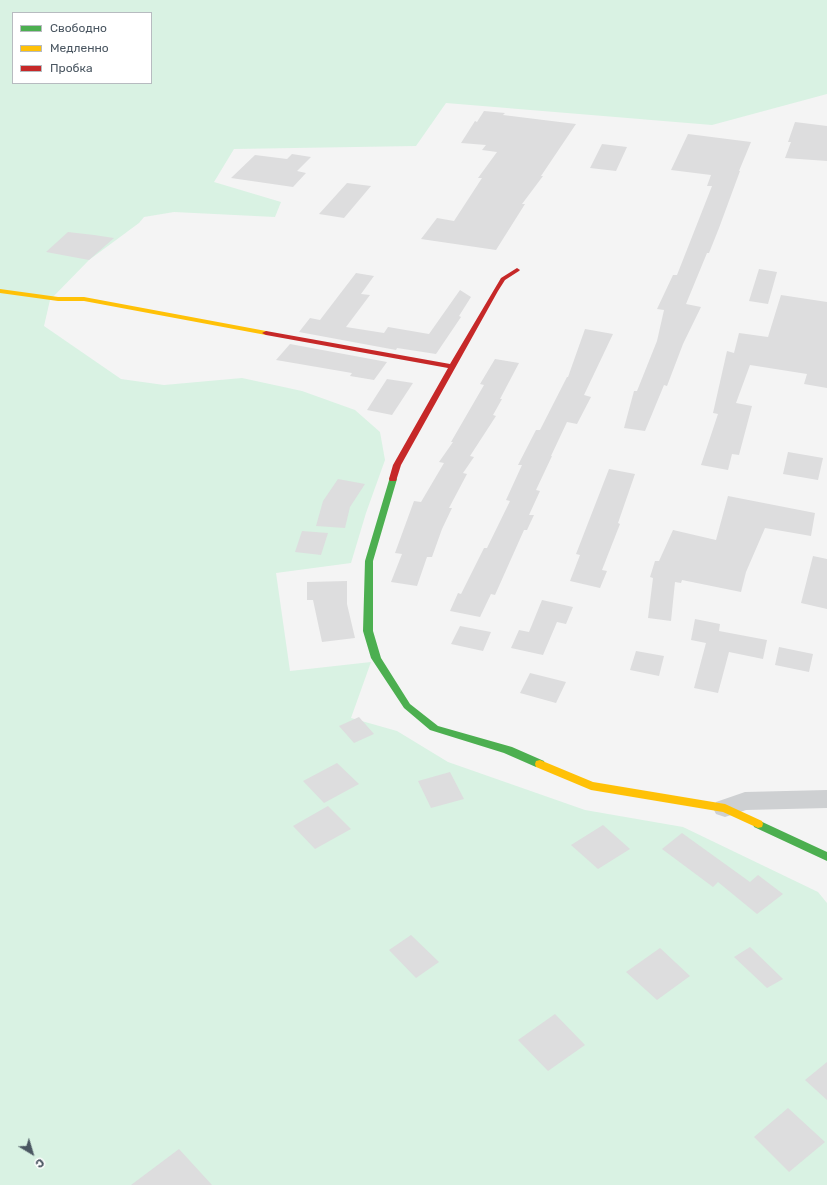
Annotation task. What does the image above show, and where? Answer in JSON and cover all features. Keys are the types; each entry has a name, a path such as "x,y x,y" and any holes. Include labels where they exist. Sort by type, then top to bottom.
{"street":[{"path":"517,270 503,279 495,291 397,465 369,561 368,631 376,658 407,706 434,728 508,750 591,786 726,808 827,857"},
{"path":"0,290 58,299 84,299 452,367"},
{"path":"726,808 745,801 827,799"}],"green space":[{"path":"0,0 827,0 827,94 712,125 446,103 416,146 234,149 214,182 281,202 275,217 174,212 144,217 139,223 89,260 50,300 44,326 121,379 164,385 242,378 302,391 355,410 380,432 385,460 366,513 351,563 276,573 290,671 371,662 351,718 397,731 448,762 585,810 683,827 818,892 827,903 827,1185 0,1185"}],"building":[{"path":"484,111 505,113 503,115 576,124 541,176 543,176 522,204 525,204 496,250 421,239 437,218 454,221 482,178 478,178 497,152 482,150 486,145 461,143 475,121 477,122"},
{"path":"795,122 827,126 827,161 785,158 791,142 788,142"},
{"path":"688,134 751,142 709,253 707,253 686,304 701,307 683,344 667,386 664,385 645,431 624,428 634,391 637,391 657,341 664,310 657,309 673,275 677,275 712,186 707,186 711,175 671,170"},
{"path":"602,144 627,147 616,171 590,168"},
{"path":"292,154 311,157 297,171 306,173 293,187 231,178 255,155 287,159"},
{"path":"347,183 371,186 344,218 319,214"},
{"path":"68,232 114,238 89,260 46,252"},
{"path":"759,269 777,272 768,304 749,301"},
{"path":"356,273 374,276 361,294 370,295 346,327 384,333 388,327 429,334 460,290 471,297 459,316 461,317 436,354 397,348 396,350 299,332 310,318 320,320"},
{"path":"781,295 827,302 827,388 804,384 807,374 750,365 736,403 752,406 739,455 732,454 728,470 701,465 718,414 713,413 727,351 734,353 739,333 768,337"},
{"path":"585,329 613,334 584,395 591,397 577,424 567,422 536,490 540,491 529,515 534,515 527,530 524,530 495,595 491,594 480,617 450,611 458,593 461,594 484,548 487,548 510,501 506,500 522,465 518,465 536,430 540,430 568,377"},
{"path":"290,344 387,362 374,380 350,376 352,373 276,360"},
{"path":"495,359 519,363 493,415 496,416 470,456 474,457 463,473 467,474 449,508 452,508 442,529 432,557 427,557 417,586 391,582 402,554 395,553 414,501 421,502 444,463 439,462 453,442 451,442 484,385 480,384"},
{"path":"387,379 413,383 392,415 367,410"},
{"path":"788,452 823,458 818,480 783,474"},
{"path":"609,469 635,474 618,523 620,524 602,570 607,571 600,588 570,581 580,555 576,554"},
{"path":"338,479 365,484 350,507 345,528 316,526 323,501"},
{"path":"728,496 815,513 811,536 765,528 746,572 741,592 682,580 681,583 675,582 671,621 648,618 653,578 650,577 655,561 659,561 673,530 716,540"},
{"path":"302,531 328,533 321,555 295,552"},
{"path":"813,556 827,559 827,609 801,603"},
{"path":"347,581 347,604 355,638 322,642 313,600 307,600 307,582"},
{"path":"542,600 573,607 566,624 557,622 543,655 511,648 519,630 529,632"},
{"path":"695,619 720,624 719,631 767,640 763,659 729,652 718,693 694,688 706,643 691,640"},
{"path":"460,626 491,632 483,651 451,644"},
{"path":"779,647 813,654 809,672 775,665"},
{"path":"636,651 664,656 659,676 630,670"},
{"path":"530,673 566,682 556,703 520,693"},
{"path":"359,717 374,734 354,743 339,726"},
{"path":"337,763 359,784 324,803 303,781"},
{"path":"450,772 464,799 431,808 418,781"},
{"path":"328,806 351,829 315,849 293,826"},
{"path":"603,825 630,849 598,869 571,845"},
{"path":"682,833 750,882 758,875 783,894 757,914 718,882 713,887 662,849"},
{"path":"411,935 439,962 416,978 389,950"},
{"path":"750,947 783,979 767,988 734,957"},
{"path":"660,948 690,976 657,1000 626,972"},
{"path":"555,1014 585,1045 548,1071 518,1040"},
{"path":"827,1062 827,1100 805,1080"},
{"path":"788,1108 825,1142 789,1172 754,1137"},
{"path":"179,1149 212,1185 131,1185"}],"traffic: fast":[{"path":"393,479 369,561 368,631 376,658 407,706 434,728 508,750 540,764"},
{"path":"758,824 827,857"}],"traffic: slow":[{"path":"0,291 58,299 84,299 266,333"},
{"path":"540,764 591,786 725,808 758,824"}],"traffic: jam":[{"path":"393,479 397,465 495,291 503,279 517,270"},
{"path":"266,333 453,367"}]}
